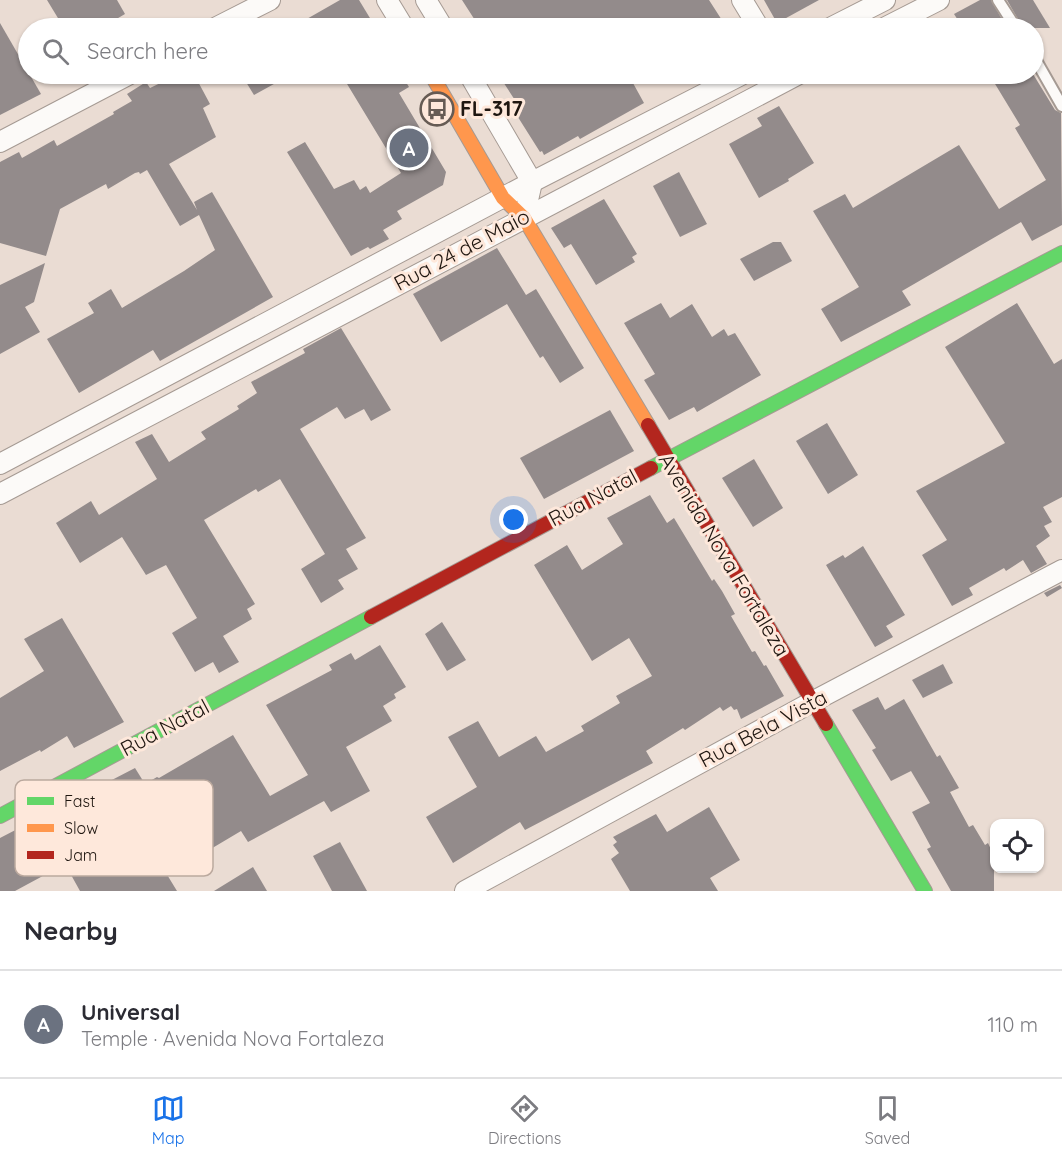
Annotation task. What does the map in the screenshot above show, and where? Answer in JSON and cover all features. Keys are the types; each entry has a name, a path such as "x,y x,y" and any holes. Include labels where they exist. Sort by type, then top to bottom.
{"street":[{"path":"235,18 270,0"},
{"path":"387,0 398,18"},
{"path":"426,0 436,18"},
{"path":"742,0 753,18"},
{"path":"850,18 885,0"},
{"path":"904,18 939,0"},
{"path":"0,142 111,84"},
{"name":"Avenida Nova Fortaleza","path":"436,84 503,198 524,218 925,891"},
{"path":"475,84 532,182 524,218"},
{"name":"Rua 24 de Maio","path":"0,464 532,182 723,84"},
{"name":"Rua 24 de Maio","path":"0,494 773,84"},
{"name":"Rua Natal","path":"67,780 667,459 1062,253"},
{"path":"342,282 355,306"},
{"path":"114,403 126,428"},
{"name":"Rua Bela Vista","path":"465,891 812,702 1062,570"},
{"name":"Rua Natal","path":"0,816 15,808"}],"lane":[{"path":"998,0 1010,18"},
{"path":"1044,74 1062,106"}],"building":[{"path":"47,0 117,0 125,14 118,18 58,18"},
{"path":"340,0 359,0 370,18 308,18"},
{"path":"462,0 709,0 721,18 474,18"},
{"path":"764,0 819,0 786,18 774,18"},
{"path":"980,0 991,0 1001,18 957,18 954,14"},
{"path":"1007,0 1033,0 1044,18 1017,18"},
{"path":"1044,18 1050,28 1044,28"},
{"path":"0,23 18,54 18,84 35,84 41,94 0,115"},
{"path":"143,84 147,84 150,88 158,84 199,84 210,104 203,108 216,137 169,164 197,210 194,202 212,192 273,297 160,361 153,350 79,393 47,339 94,313 88,303 111,289 122,308 215,250 199,215 180,226 147,170 140,174 135,173 108,189 106,184 60,209 46,256 0,243 0,162 19,152 22,158 54,140 57,146 114,114 113,112 132,101 127,94"},
{"path":"247,84 274,84 254,95"},
{"path":"347,84 407,84 409,87 399,93 446,172 443,185 397,211 402,219 383,230 389,239 351,256 287,152 305,142 334,189 354,180 360,190 366,186 370,193 401,173"},
{"path":"504,84 634,84 644,103 580,139 578,136 544,155 516,114 522,111"},
{"path":"995,84 1039,84 1055,110 1061,113 1062,225 1032,241 1021,222 902,291 911,305 841,342 821,309 859,287 813,211 845,194 853,208 959,145 999,209 1046,180 1015,128 1020,125"},
{"path":"779,106 814,163 759,198 729,144 762,126 757,118"},
{"path":"679,172 707,224 680,237 653,186"},
{"path":"604,199 637,254 632,257 635,262 596,285 571,244 564,248 551,228"},
{"path":"773,242 781,242 792,261 754,281 740,259"},
{"path":"497,248 526,295 536,289 584,368 560,383 543,356 540,358 507,304 441,342 413,294"},
{"path":"45,263 34,302 25,307 40,332 0,354 0,285"},
{"path":"661,303 670,318 692,304 712,337 724,329 728,336 735,333 761,375 697,412 694,407 669,420 644,380 655,374 624,323"},
{"path":"1017,303 1054,364 1062,359 1062,497 1043,507 1052,522 1044,526 1050,536 1036,546 1047,564 1031,573 1023,560 1006,571 1004,568 969,588 973,595 952,606 922,555 947,540 916,491 1005,443 945,347"},
{"path":"341,328 391,410 371,421 364,409 345,419 337,407 300,429 366,538 346,549 358,569 338,580 344,589 321,603 301,569 325,554 280,479 258,492 256,489 204,520 255,604 247,609 252,619 223,636 239,662 219,673 213,662 195,672 172,633 197,618 166,565 146,575 122,537 80,563 56,523 91,501 99,515 157,479 135,442 152,434 169,462 206,439 201,432 239,409 237,406 257,393 251,382 305,353 303,349"},
{"path":"610,410 634,451 544,499 520,458"},
{"path":"827,423 858,475 828,494 796,441"},
{"path":"754,459 783,508 753,527 722,478"},
{"path":"650,495 667,523 674,518 712,581 714,579 722,591 735,614 731,616 752,652 755,651 764,666 766,665 784,696 741,719 737,709 734,710 731,706 723,711 720,707 685,730 683,728 646,751 653,763 525,830 520,822 453,863 426,817 477,787 448,737 478,721 499,757 536,736 546,752 584,731 581,726 620,703 616,696 652,676 629,638 592,661 534,565 567,545 582,570 623,544 607,518"},
{"path":"863,546 905,615 886,626 893,637 875,647 826,565 843,555 845,558"},
{"path":"1060,585 1062,588 1047,597 1044,593"},
{"path":"62,618 124,722 74,748 67,736 41,752 40,750 0,771 0,698 44,671 24,639"},
{"path":"442,622 466,660 447,671 425,634"},
{"path":"380,645 406,687 394,694 396,698 383,706 392,721 346,747 370,791 331,812 324,801 248,842 241,831 213,848 213,780 152,780 233,735 270,796 308,775 266,705 332,670 329,665 351,653 355,660"},
{"path":"943,664 953,683 923,698 912,680"},
{"path":"878,697 885,710 904,699 937,757 940,755 959,788 950,792 969,827 973,825 985,845 988,843 990,873 994,873 994,891 951,891 927,849 931,847 912,812 930,803 911,771 891,781 872,750 876,748 852,710"},
{"path":"135,768 142,780 112,780"},
{"path":"709,807 740,860 710,878 718,891 630,891 611,859 619,853 613,845 617,842 613,837 656,814 667,832"},
{"path":"15,830 15,876 43,876 15,891 0,891 0,838"},
{"path":"340,842 367,891 332,891 313,856"},
{"path":"253,867 267,891 214,891"},
{"path":"72,876 168,876 177,891 80,891"}],"traffic: fast":[{"path":"651,468 1062,253"},
{"path":"67,780 371,617"},
{"path":"826,724 925,891"},
{"path":"0,816 15,808"}],"traffic: slow":[{"path":"437,84 503,198 524,218 648,425"}],"traffic: jam":[{"path":"648,425 826,724"},
{"path":"371,617 651,468"}],"place":[{"name":"FL-317","path":"437,109"},
{"name":"Universal","path":"409,148"}]}
